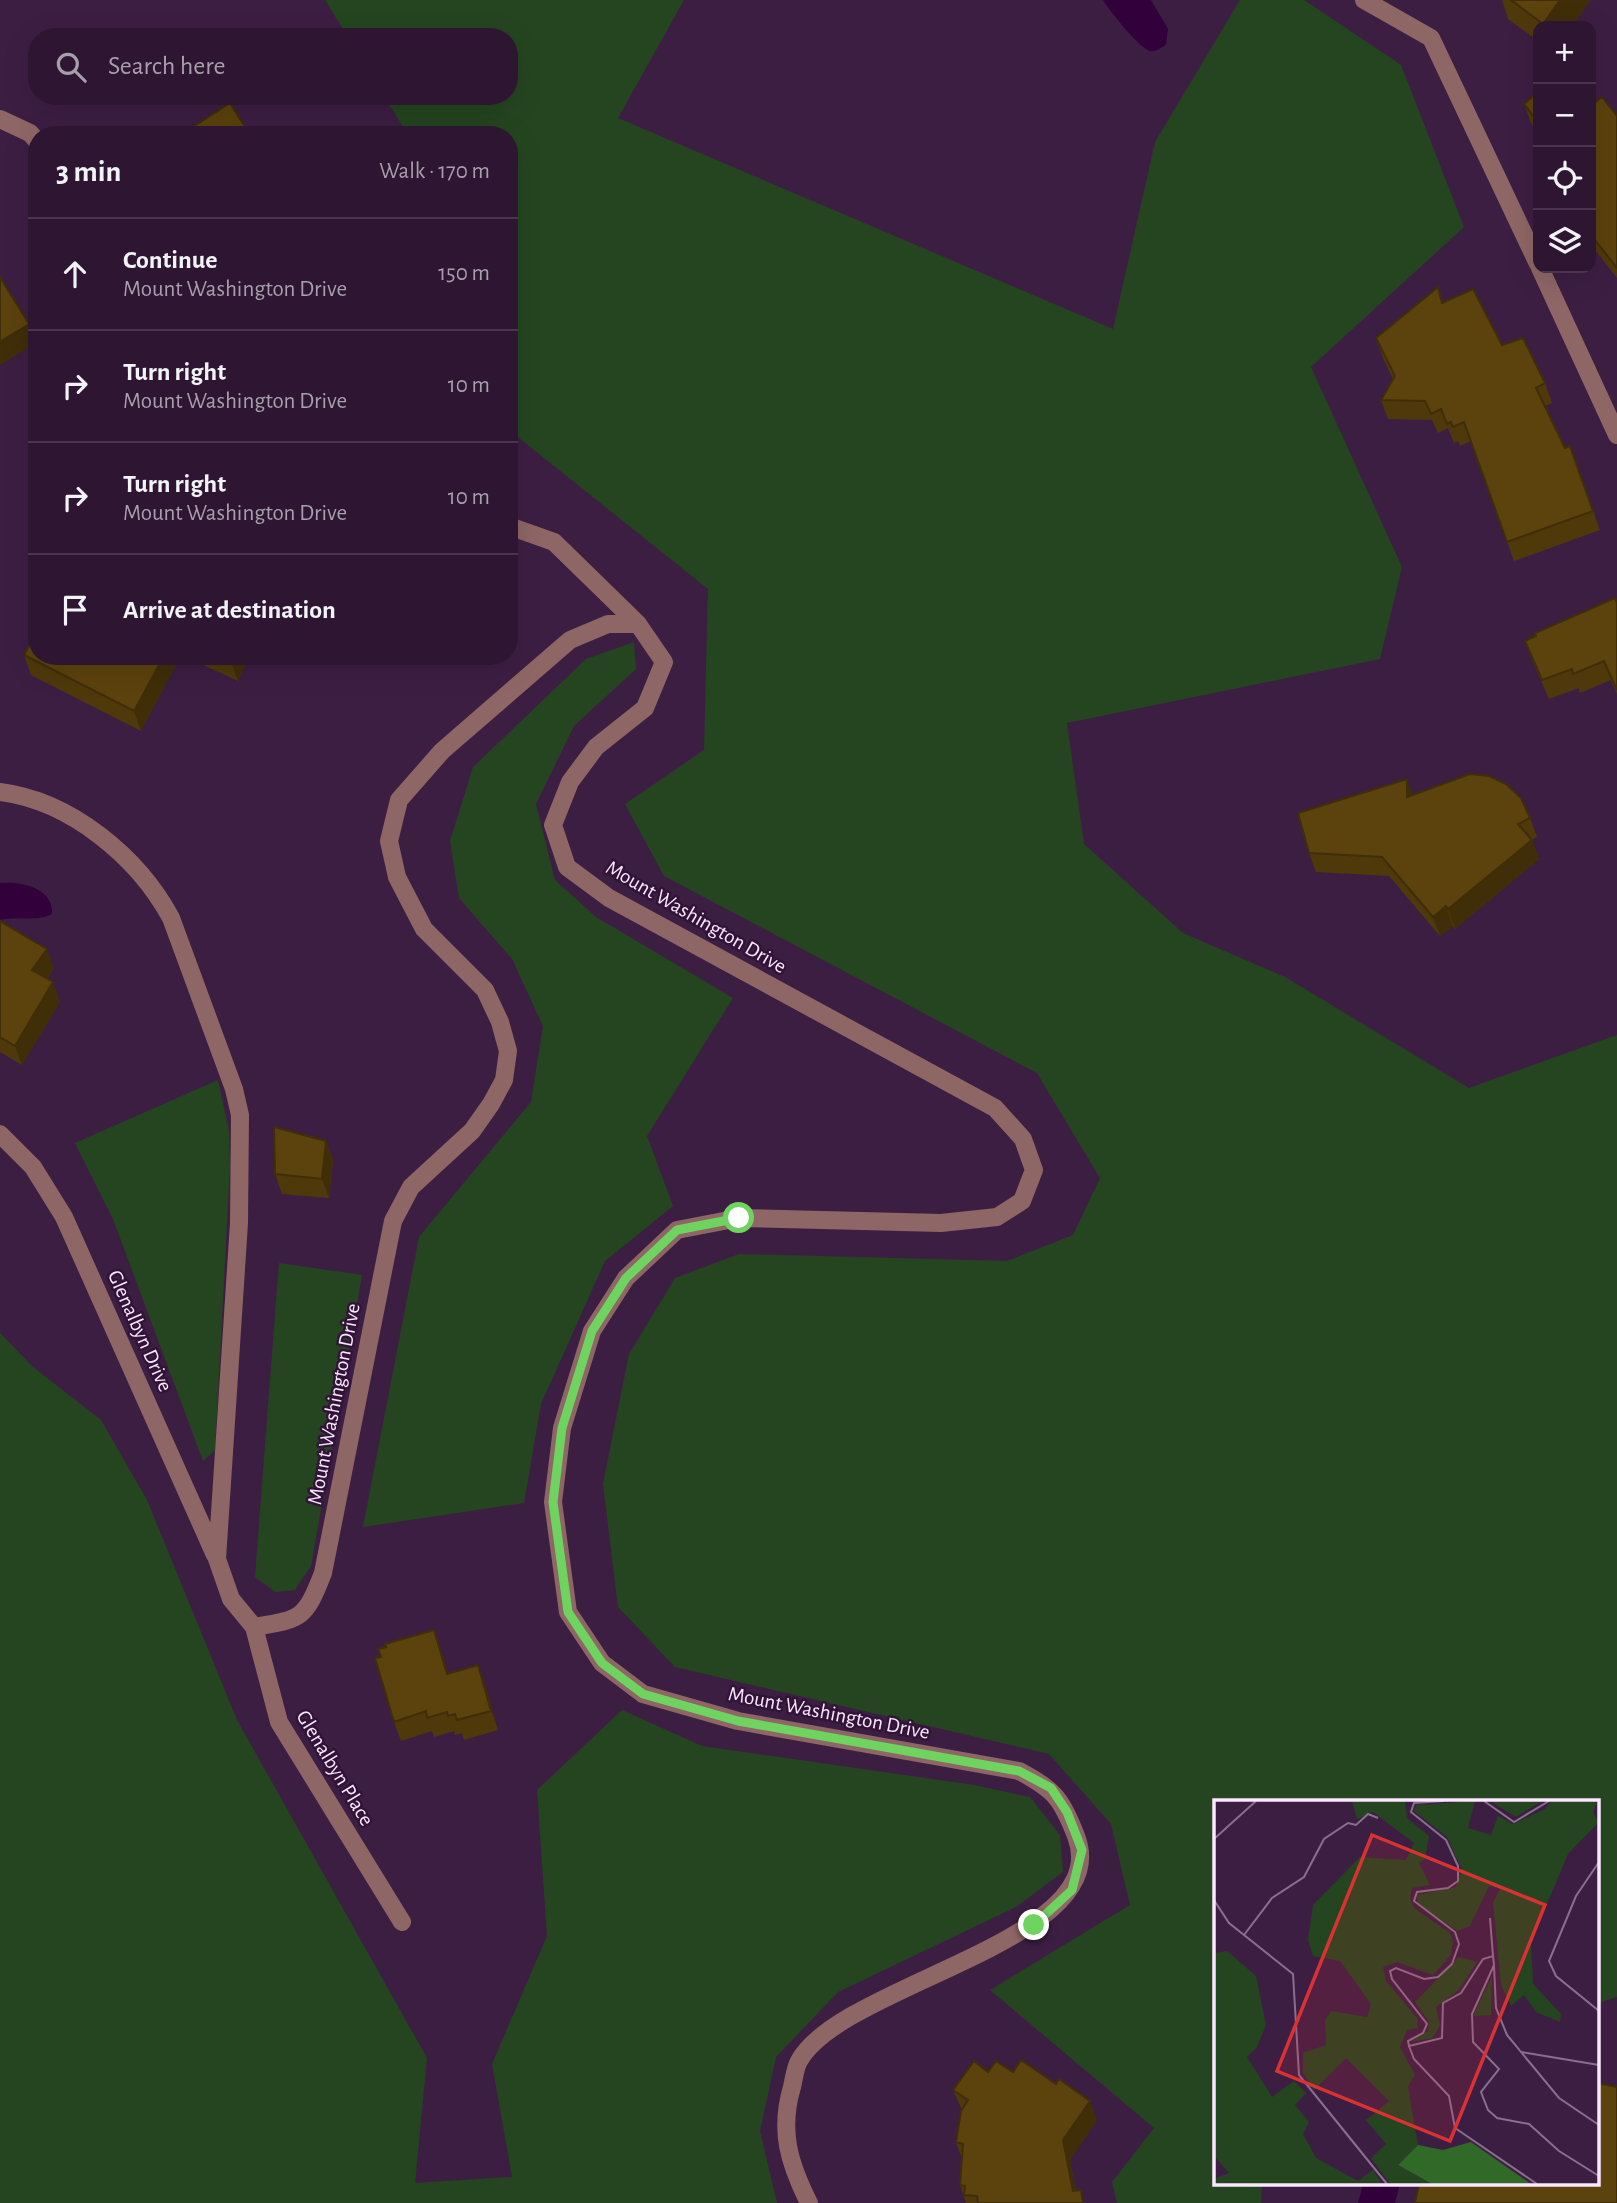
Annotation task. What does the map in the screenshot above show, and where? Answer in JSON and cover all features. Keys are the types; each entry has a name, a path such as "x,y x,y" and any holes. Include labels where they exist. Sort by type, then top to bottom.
{"street":[{"path":"1364,0 1431,38 1533,253"},
{"path":"0,119 28,132"},
{"path":"1542,273 1617,435"},
{"path":"518,529 554,542 638,624"},
{"name":"Mount Washington Drive","path":"254,1627 294,1621 312,1601 323,1573 393,1220 411,1187 472,1130 505,1080 509,1051 500,1022 485,990 424,929 397,877 389,842 399,800 442,751 569,640 608,624 638,624 664,662 645,708 596,747 570,782 553,825 567,867 609,898 995,1108 1023,1139 1034,1170 1022,1201 997,1217 941,1223 739,1218 677,1230 626,1278 592,1331 562,1428 553,1502 568,1612 602,1663 643,1694 738,1721 1019,1771 1051,1788 1067,1812 1082,1850 1072,1890 1034,1925 837,2021 800,2061 784,2115 792,2169 809,2203"},
{"path":"0,792 36,799 80,822 138,868 158,892 171,918 234,1089 242,1144 240,1223 217,1559 230,1599 254,1627"},
{"name":"Glenalbyn Drive","path":"0,1134 33,1167 64,1217 217,1559"},
{"name":"Glenalbyn Place","path":"254,1627 279,1722 402,1922"}],"green space":[{"path":"325,0 684,0 618,118 1113,329 1155,142 1240,0 1304,0 1401,65 1464,227 1311,367 1402,567 1380,659 1067,723 1084,844 1183,933 1285,977 1469,1088 1617,1035 1617,1997 1600,2002 1600,1800 1214,1800 1214,2186 1262,2186 1261,2203 1117,2203 1112,2182 1154,2128 990,1990 1130,1905 1111,1824 1049,1754 675,1667 618,1607 603,1484 629,1354 675,1278 739,1254 1007,1261 1073,1235 1100,1178 1037,1073 664,876 625,804 704,750 708,589 518,437 518,126 402,126 390,105 518,105 518,28 342,28"},
{"path":"634,642 636,669 574,726 536,804 555,880 596,917 733,998 647,1136 673,1206 605,1261 541,1404 524,1503 363,1527 419,1237 531,1102 543,1026 512,959 459,898 450,841 473,767 586,659"},
{"path":"218,1080 229,1131 230,1167 215,1450 203,1461 113,1219 75,1143"},
{"path":"279,1263 362,1275 311,1566 295,1590 275,1592 255,1577"},
{"path":"0,1333 33,1367 101,1420 147,1500 237,1720 427,2058 415,2183 512,2177 492,2064 547,1936 537,1790 622,1710 702,1746 974,1785 1030,1797 1060,1835 1063,1872 1016,1907 838,1992 776,2057 760,2131 777,2203 0,2203"}],"shaded area":[{"path":"1103,0 1151,0 1168,29 1166,45 1154,51 1145,48"},
{"path":"0,883 17,883 42,892 48,898 52,914 40,918 0,920"},
{"path":"1362,2186 1399,2186 1395,2203 1358,2203"}],"building":[{"path":"1511,0 1560,0 1545,21 1539,21"},
{"path":"1533,96 1533,116 1524,104"},
{"path":"1602,97 1617,116 1617,268 1596,241 1596,102"},
{"path":"227,105 231,105 244,126 194,126"},
{"path":"0,277 28,325 0,342"},
{"path":"1438,287 1442,303 1473,289 1502,345 1523,338 1545,383 1536,388 1565,448 1570,446 1593,511 1507,542 1464,422 1453,427 1451,422 1447,424 1441,409 1431,414 1425,401 1381,400 1395,376 1376,338"},
{"path":"1615,598 1617,690 1604,661 1573,674 1572,669 1542,680 1525,641 1536,636 1535,633"},
{"path":"44,665 159,665 134,711"},
{"path":"1470,774 1489,776 1506,784 1521,798 1530,818 1518,824 1532,840 1448,909 1446,906 1433,917 1382,857 1309,853 1298,813 1407,779 1407,797"},
{"path":"0,921 47,949 32,970 53,982 15,1046 0,1037"},
{"path":"274,1127 326,1141 322,1179 275,1174"},
{"path":"434,1630 447,1674 478,1665 491,1711 457,1720 455,1714 448,1716 447,1712 427,1718 426,1711 394,1722 375,1658 381,1657 378,1649 386,1647 385,1644"},
{"path":"1021,2060 1056,2084 1059,2079 1090,2101 1063,2140 1073,2191 1081,2190 1083,2203 978,2203 977,2196 964,2195 965,2186 960,2185 963,2144 956,2142 961,2111 968,2100 953,2090 974,2061 988,2072 996,2061 1013,2072"},
{"path":"1600,2083 1617,2087 1617,2203 1415,2203 1419,2186 1600,2186"}],"route":[{"path":"739,1218 677,1230 626,1278 592,1331 562,1428 553,1502 568,1612 602,1663 643,1694 738,1721 1019,1771 1051,1788 1067,1812 1082,1850 1072,1890 1034,1925"}]}
